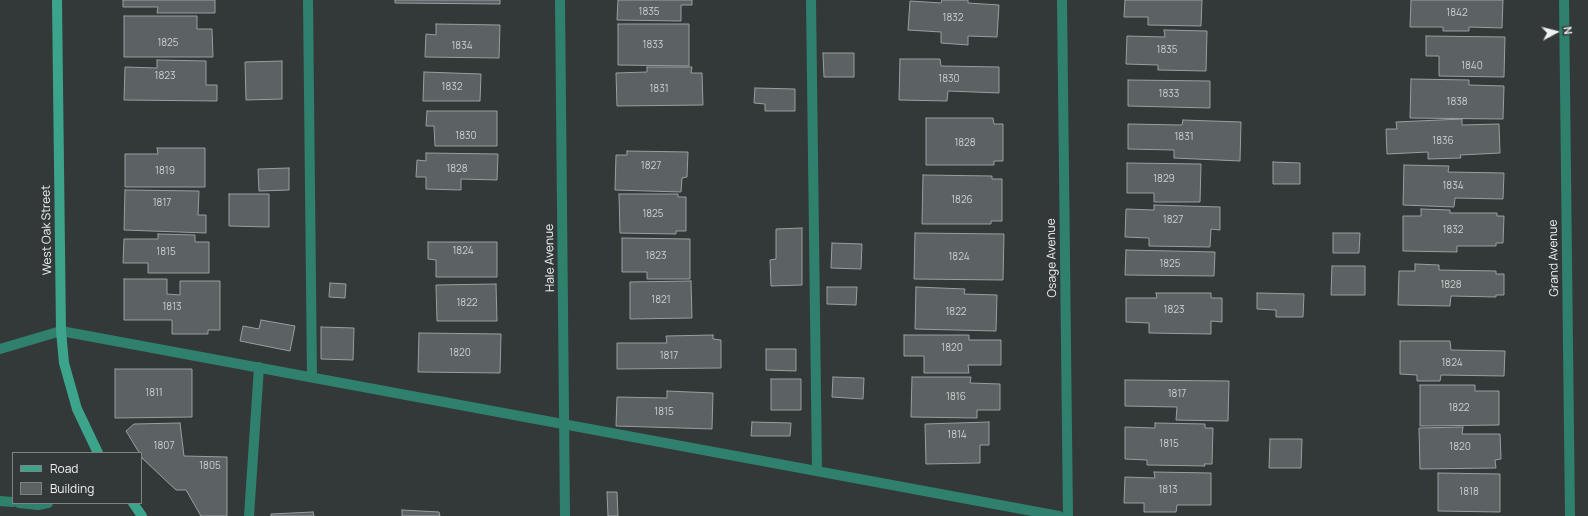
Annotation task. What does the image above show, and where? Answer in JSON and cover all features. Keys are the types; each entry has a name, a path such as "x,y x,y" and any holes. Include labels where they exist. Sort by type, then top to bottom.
{"main road":[{"name":"West Oak Street","path":"57,0 61,330 64,363 77,409 98,452"},
{"path":"134,504 142,516"}],"street":[{"path":"308,0 312,377"},
{"name":"Hale Avenue","path":"560,0 565,516"},
{"path":"811,0 816,471"},
{"name":"Osage Avenue","path":"1062,0 1068,516"},
{"name":"Grand Avenue","path":"1564,0 1570,516"},
{"path":"0,349 61,330 1059,516"},
{"path":"249,516 259,367"},
{"path":"0,501 12,502"},
{"path":"28,504 43,504"}],"building":[{"path":"123,0 215,0 215,13 157,13 158,7 123,7"},
{"path":"395,0 500,0 500,4 395,3"},
{"path":"618,0 692,0 692,5 681,5 681,21 617,20"},
{"path":"942,0 968,0 968,3 999,5 997,37 968,36 968,45 941,43 941,32 908,30 910,1 941,3"},
{"path":"1125,0 1202,0 1201,26 1148,25 1148,17 1124,17"},
{"path":"1411,0 1503,0 1502,28 1469,27 1469,31 1443,31 1443,27 1410,27"},
{"path":"124,16 197,16 197,29 212,29 213,57 124,57"},
{"path":"436,24 500,25 499,58 425,57 426,34 436,35"},
{"path":"618,24 689,24 689,66 618,65"},
{"path":"1164,30 1207,31 1206,71 1158,70 1158,65 1126,64 1127,36 1165,37"},
{"path":"1426,36 1505,37 1504,77 1439,76 1439,56 1426,56"},
{"path":"823,53 854,53 854,77 824,77"},
{"path":"900,59 940,59 941,66 999,67 999,93 948,91 947,101 899,100"},
{"path":"157,60 206,61 206,85 217,85 217,101 124,100 125,67 157,68"},
{"path":"282,61 282,99 246,100 245,62"},
{"path":"647,67 692,67 691,73 702,73 703,105 617,106 616,73 647,72"},
{"path":"424,72 481,74 480,101 423,101"},
{"path":"1411,79 1469,80 1469,85 1504,86 1503,119 1410,118"},
{"path":"1128,80 1210,81 1210,108 1128,106"},
{"path":"755,88 795,89 795,111 765,111 765,104 754,103"},
{"path":"427,111 497,111 497,146 435,146 434,126 426,126"},
{"path":"926,118 993,118 994,124 1003,124 1003,161 994,161 994,165 926,165"},
{"path":"1462,119 1462,125 1499,124 1500,153 1460,155 1461,158 1428,159 1428,152 1387,154 1386,129 1397,129 1396,122"},
{"path":"1183,120 1241,122 1240,161 1174,158 1174,150 1128,149 1128,124 1182,125"},
{"path":"157,148 205,148 205,187 125,187 125,154 158,154"},
{"path":"627,151 688,152 687,177 682,178 681,192 615,190 616,155 627,155"},
{"path":"426,153 498,154 497,180 461,179 461,190 426,189 426,177 416,177 417,160 426,161"},
{"path":"1273,162 1300,163 1300,184 1273,184"},
{"path":"1127,163 1201,164 1200,202 1154,202 1154,193 1127,193"},
{"path":"1404,165 1449,166 1448,172 1504,173 1503,199 1455,198 1454,207 1403,205"},
{"path":"289,168 289,190 259,191 258,169"},
{"path":"923,175 992,176 992,179 1002,179 1002,221 991,221 991,224 922,224"},
{"path":"125,190 199,191 198,215 206,215 206,233 124,230"},
{"path":"229,194 269,194 269,227 229,226"},
{"path":"619,194 678,194 678,197 686,197 686,231 676,231 676,234 620,233"},
{"path":"1154,205 1220,207 1220,230 1211,229 1210,247 1149,246 1149,238 1125,237 1126,209 1154,210"},
{"path":"1421,209 1450,210 1450,213 1497,213 1497,216 1504,216 1503,243 1496,243 1496,246 1457,246 1457,252 1403,251 1403,216 1421,216"},
{"path":"802,228 802,285 771,286 770,260 776,259 776,229"},
{"path":"915,233 1004,234 1003,280 914,279"},
{"path":"1333,233 1360,233 1359,253 1333,253"},
{"path":"158,234 195,235 195,242 209,242 209,273 148,273 148,263 123,263 124,239 158,239"},
{"path":"622,238 690,239 690,279 647,279 647,272 622,272"},
{"path":"428,242 497,242 497,277 436,277 436,260 428,259"},
{"path":"832,243 862,244 861,269 831,268"},
{"path":"1126,250 1215,252 1214,276 1125,275"},
{"path":"1415,264 1439,265 1439,270 1496,271 1496,274 1504,274 1504,295 1496,295 1496,297 1451,296 1450,306 1398,305 1399,271 1415,271"},
{"path":"1332,266 1365,266 1365,295 1331,295"},
{"path":"124,279 167,279 167,294 180,295 180,281 220,281 220,330 208,330 208,334 172,334 172,320 124,320"},
{"path":"691,281 692,318 630,319 630,282"},
{"path":"330,283 346,284 345,298 329,297"},
{"path":"496,284 497,321 437,321 436,285"},
{"path":"827,287 857,287 856,305 827,304"},
{"path":"916,287 965,289 964,294 997,295 996,331 915,329"},
{"path":"1156,293 1211,293 1211,298 1222,298 1222,322 1211,321 1211,334 1149,333 1149,323 1126,322 1126,298 1157,298"},
{"path":"1257,293 1304,294 1303,317 1276,317 1276,310 1257,309"},
{"path":"261,320 295,326 290,351 240,341 243,326 259,329"},
{"path":"321,327 354,328 353,360 321,359"},
{"path":"419,333 501,334 500,373 418,372"},
{"path":"713,335 713,339 721,340 721,368 617,369 617,343 667,343 666,336"},
{"path":"904,335 969,335 969,340 1001,340 1001,365 968,365 969,373 924,373 924,356 904,356"},
{"path":"1400,341 1450,341 1451,350 1505,351 1504,376 1441,375 1440,381 1417,381 1417,375 1400,374"},
{"path":"766,349 796,349 796,371 766,370"},
{"path":"115,369 192,369 192,417 115,418"},
{"path":"833,377 864,378 863,399 832,397"},
{"path":"912,377 971,377 970,383 1000,384 1000,410 977,410 977,418 911,417"},
{"path":"771,379 801,379 801,410 771,410"},
{"path":"1125,380 1229,381 1228,421 1176,420 1177,407 1125,406"},
{"path":"1420,385 1475,385 1475,391 1499,391 1499,425 1420,426"},
{"path":"667,391 713,393 712,429 616,426 617,397 667,398"},
{"path":"752,422 791,423 790,436 751,436"},
{"path":"989,422 989,445 980,445 980,463 926,464 925,424"},
{"path":"180,423 184,456 227,457 227,516 201,516 186,490 176,490 143,459 142,452 139,452 126,431 134,424"},
{"path":"1155,423 1205,424 1205,428 1213,428 1212,464 1204,464 1205,466 1147,465 1147,460 1125,459 1125,427 1155,428"},
{"path":"1463,427 1462,434 1500,434 1501,459 1495,460 1496,468 1420,469 1419,428"},
{"path":"1270,439 1302,439 1301,468 1269,468"},
{"path":"1154,472 1211,473 1211,505 1177,505 1176,512 1144,512 1144,503 1124,503 1125,477 1155,478"},
{"path":"1438,473 1500,474 1500,512 1438,511"},
{"path":"607,492 617,492 618,516 608,516"},
{"path":"402,510 439,512 440,516 402,516"},
{"path":"313,512 314,516 271,516 271,514"}]}
